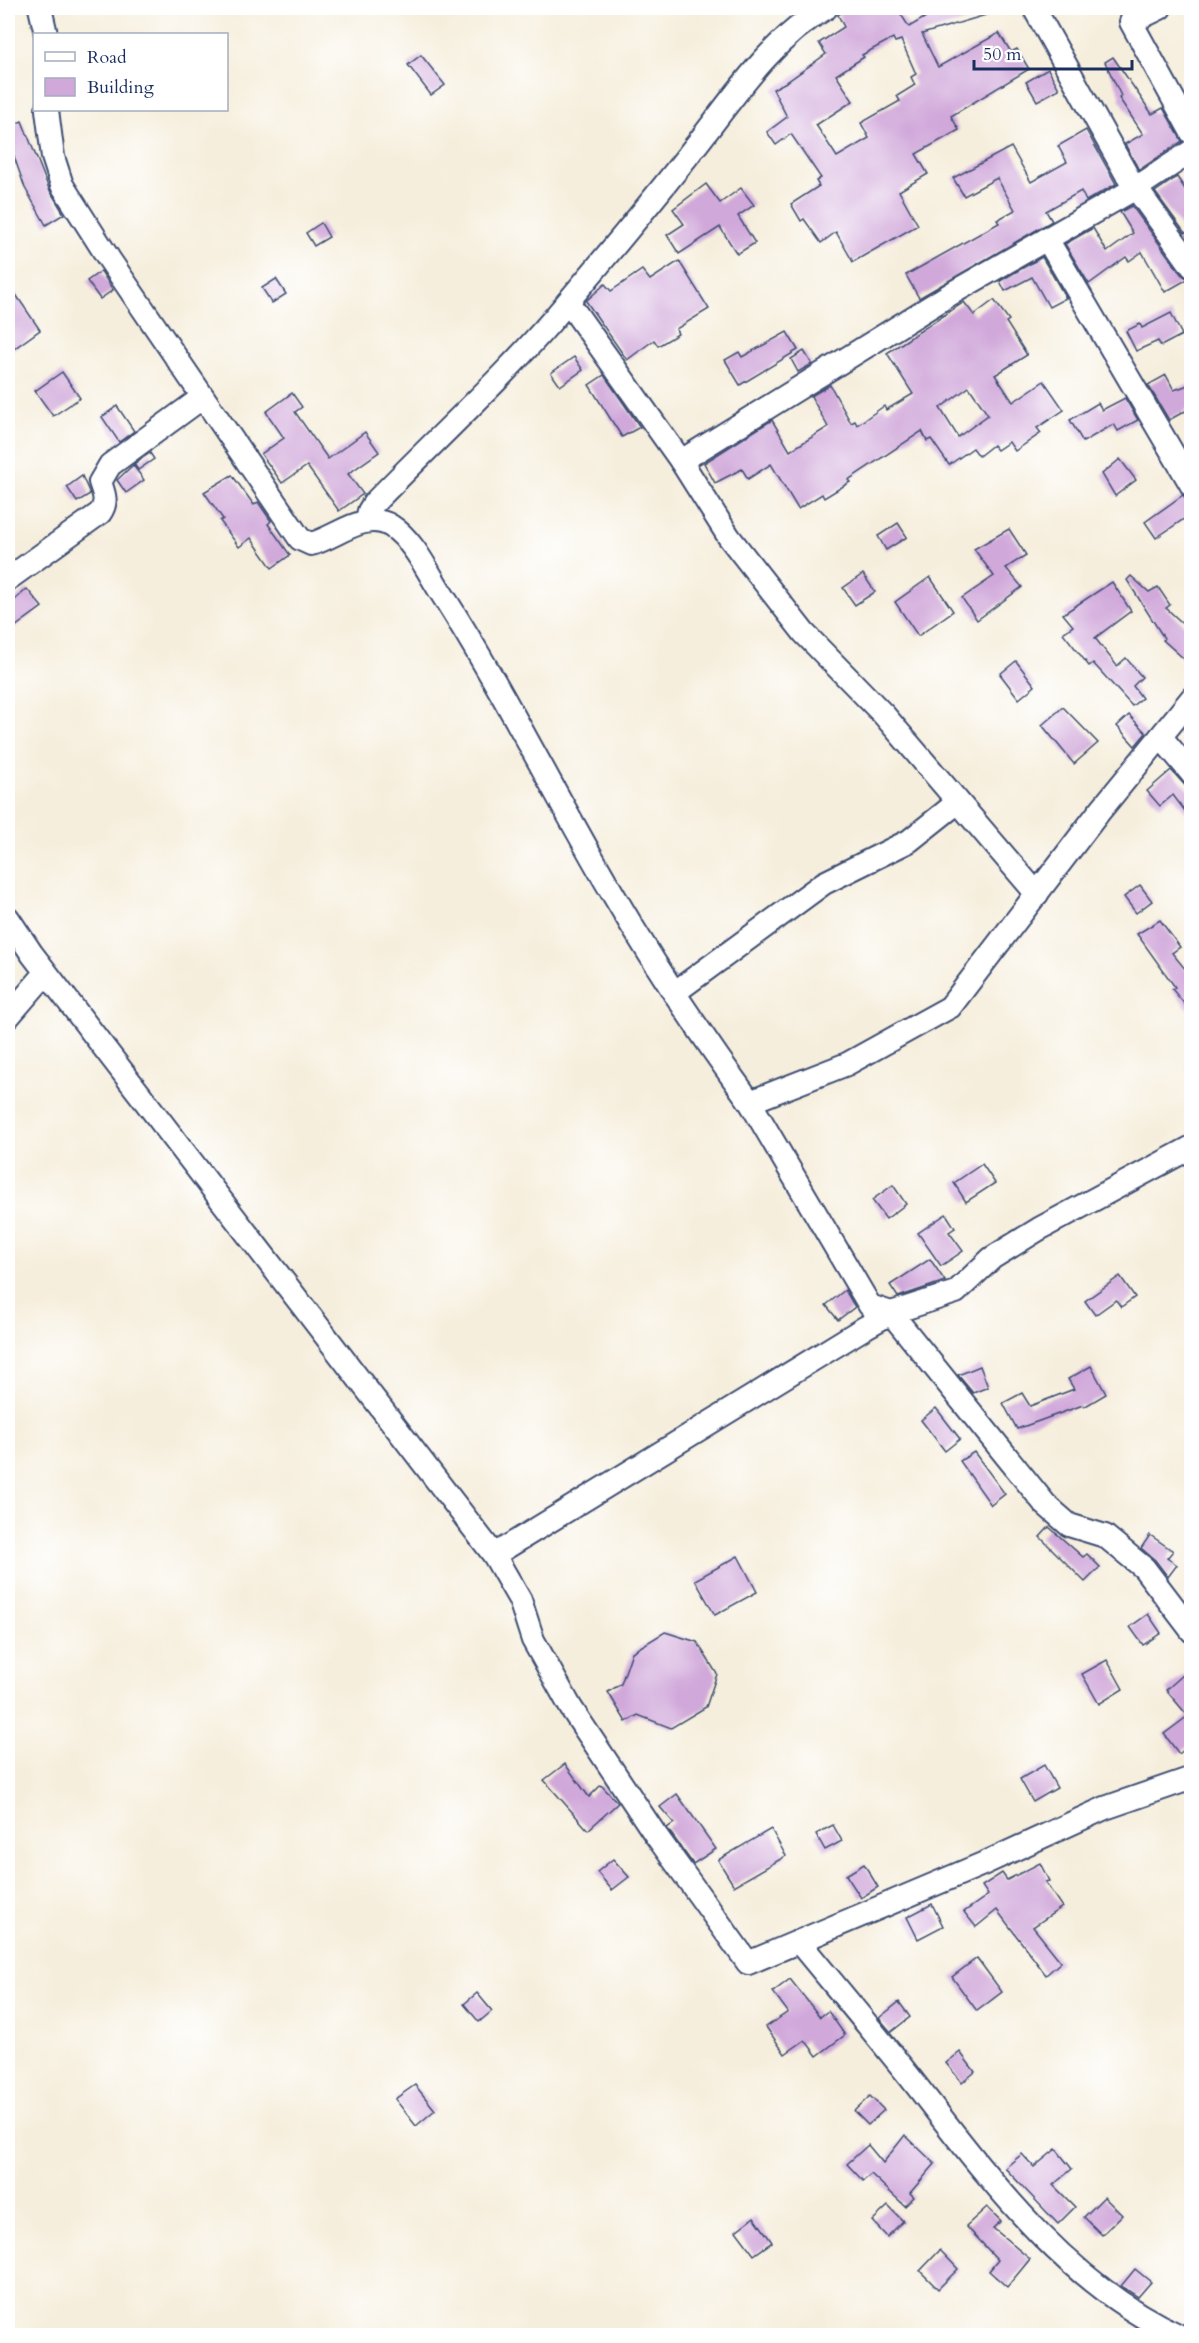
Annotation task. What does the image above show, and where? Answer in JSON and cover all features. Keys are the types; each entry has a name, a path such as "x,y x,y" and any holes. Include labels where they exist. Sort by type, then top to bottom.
{"street":[{"path":"40,8 46,33"},
{"path":"367,521 374,503 445,429 524,355 757,69 802,21 826,8"},
{"path":"1034,8 1136,188 1191,266"},
{"path":"1160,8 1131,22 1191,133"},
{"path":"47,111 53,157 62,185 300,539 311,544 329,539 359,522 376,520 391,526 424,567 455,614 613,894 692,1022 750,1102 870,1306 891,1313 1045,1504 1069,1525 1105,1536 1144,1569 1191,1631"},
{"path":"681,460 954,292 1136,188 1191,151"},
{"path":"1047,239 1191,486"},
{"path":"568,302 681,460 729,537 804,633 884,716 1036,894"},
{"path":"8,579 100,513 105,507 105,500 100,482 110,465 203,397"},
{"path":"750,1102 847,1064 950,1007 1191,698"},
{"path":"1161,737 1191,774"},
{"path":"674,993 824,883 909,841 958,802"},
{"path":"8,918 46,973 494,1555 520,1600 533,1640 571,1708 655,1834 748,1963 985,1863 1105,1808 1191,1778"},
{"path":"8,1017 46,973"},
{"path":"494,1555 891,1313 956,1292 992,1258 1191,1147"},
{"path":"799,1942 1014,2205 1110,2295 1146,2321 1179,2336"}],"building":[{"path":"848,8 897,8 909,27 941,8 995,8 996,12 922,34 938,67 999,33 1011,52 1017,49 1029,69 951,116 959,130 916,154 928,174 899,191 918,225 853,262 836,232 821,243 804,219 801,221 791,204 819,186 816,181 821,178 791,134 776,145 767,132 787,117 773,89 826,54 819,43 844,27 838,15","holes":["893,38 895,42 901,40 916,74 911,77 915,85 897,96 900,101 861,123 869,138 837,157 816,125 853,101 836,75 864,57 862,55"]},
{"path":"421,55 445,85 431,95 408,65"},
{"path":"1113,57 1152,114 1163,108 1182,141 1139,170 1125,144 1143,134 1119,98 1121,96 1105,62"},
{"path":"1048,69 1059,89 1037,101 1026,82"},
{"path":"22,121 49,189 64,214 46,225 25,188 8,139 8,127"},
{"path":"1086,130 1116,184 1086,201 1081,191 1046,211 1052,221 919,298 906,275 999,223 997,220 1015,210 997,178 964,196 953,178 1011,147 1031,182 1067,162 1058,146"},
{"path":"1177,177 1191,198 1191,229 1185,233 1155,192"},
{"path":"706,184 720,203 741,188 754,205 738,216 755,243 737,254 720,227 679,254 667,235 684,224 673,209"},
{"path":"1132,206 1181,274 1188,279 1165,292 1142,252 1129,261 1126,257 1089,284 1065,244 1093,228 1107,252 1133,233 1120,212"},
{"path":"321,223 329,237 314,246 306,233"},
{"path":"1042,257 1066,298 1049,307 1032,277 1005,291 1000,281"},
{"path":"679,261 709,309 676,329 678,334 658,346 654,340 627,360 586,301 605,284 611,291 642,270 650,280"},
{"path":"101,271 113,290 100,299 87,281"},
{"path":"276,279 286,294 272,303 262,288"},
{"path":"8,283 40,330 8,353"},
{"path":"994,300 1009,320 1006,322 1027,355 995,375 1013,402 1044,381 1064,410 1037,428 1041,433 1015,451 1009,442 997,450 993,445 979,456 973,448 949,465 931,439 927,441 922,431 848,480 850,482 824,498 822,494 798,509 771,464 748,479 742,469 715,483 704,463 772,420 790,451 828,427 811,396 830,385 851,423 855,421 857,425 884,406 886,410 913,394 887,353 964,302 974,315","holes":["969,387 988,415 958,437 940,408"]},
{"path":"1171,313 1182,335 1161,346 1158,341 1136,351 1126,331 1140,324 1142,328"},
{"path":"787,332 798,350 740,385 725,360 739,352 742,357"},
{"path":"804,351 812,364 798,372 791,359"},
{"path":"574,357 583,370 560,386 551,373"},
{"path":"62,372 80,398 53,416 35,391"},
{"path":"604,375 640,427 622,437 589,385"},
{"path":"1166,375 1174,390 1191,384 1191,408 1169,420 1148,385"},
{"path":"292,393 302,407 295,412 328,459 365,432 379,452 348,474 363,494 339,511 307,466 282,483 261,454 284,438 266,412"},
{"path":"1125,398 1138,420 1118,431 1114,424 1083,442 1070,420 1098,403 1102,410"},
{"path":"117,406 134,431 119,442 102,417"},
{"path":"150,453 154,459 138,470 134,464"},
{"path":"1120,459 1136,480 1115,496 1102,474"},
{"path":"133,465 144,480 126,493 117,480"},
{"path":"232,475 254,505 258,502 271,521 268,524 290,555 272,568 251,538 239,547 220,521 223,519 204,492"},
{"path":"82,476 90,494 77,502 67,487"},
{"path":"1183,495 1191,505 1191,514 1156,538 1145,522"},
{"path":"898,523 907,537 886,550 878,536"},
{"path":"1009,529 1026,555 1006,568 1022,587 977,620 962,598 994,576 974,549"},
{"path":"863,574 875,592 855,605 843,588"},
{"path":"1131,576 1149,592 1158,587 1170,605 1166,608 1191,631 1191,665 1163,640 1164,638 1127,580"},
{"path":"930,577 953,611 918,636 895,602"},
{"path":"1112,582 1131,611 1095,638 1117,666 1126,658 1142,677 1133,686 1142,698 1132,706 1093,663 1089,666 1063,633 1073,626 1063,614"},
{"path":"27,589 42,607 8,632 8,606"},
{"path":"1016,661 1035,686 1019,699 1000,674"},
{"path":"1063,707 1098,743 1074,764 1042,725"},
{"path":"1129,715 1146,733 1135,746 1117,726"},
{"path":"1171,770 1191,792 1191,819 1173,795 1160,806 1147,791"},
{"path":"1140,885 1152,901 1136,913 1124,897"},
{"path":"1160,920 1180,947 1172,953 1190,975 1191,973 1191,1012 1172,989 1175,987 1137,934"},
{"path":"982,1164 995,1183 966,1202 954,1183"},
{"path":"893,1185 906,1204 886,1219 872,1200"},
{"path":"946,1214 955,1228 949,1232 963,1251 941,1266 918,1233"},
{"path":"930,1259 945,1281 898,1297 890,1285"},
{"path":"1120,1276 1135,1297 1121,1307 1116,1300 1095,1315 1085,1301"},
{"path":"845,1290 855,1307 838,1320 826,1305"},
{"path":"980,1366 988,1387 973,1393 958,1375"},
{"path":"1091,1366 1106,1394 1084,1407 1083,1405 1017,1429 1003,1403 1022,1393 1030,1406 1074,1389 1068,1379"},
{"path":"936,1408 960,1439 945,1451 921,1420"},
{"path":"974,1452 1005,1494 991,1505 960,1461"},
{"path":"1049,1527 1083,1557 1087,1554 1100,1567 1085,1582 1040,1537"},
{"path":"1150,1535 1173,1551 1167,1558 1177,1565 1168,1577 1155,1560 1141,1548"},
{"path":"738,1556 757,1592 715,1615 695,1580"},
{"path":"1148,1614 1161,1633 1143,1645 1130,1627"},
{"path":"665,1632 697,1642 717,1674 706,1707 671,1728 638,1715 626,1722 608,1692 621,1684 632,1652"},
{"path":"1107,1660 1123,1689 1099,1704 1082,1674"},
{"path":"1184,1674 1191,1683 1191,1744 1179,1754 1164,1734 1188,1716 1166,1690"},
{"path":"565,1764 589,1797 601,1785 618,1803 588,1830 544,1780"},
{"path":"1044,1765 1057,1788 1033,1802 1020,1779"},
{"path":"677,1794 716,1849 693,1864 667,1828 674,1823 660,1807"},
{"path":"833,1825 842,1841 825,1850 816,1834"},
{"path":"771,1829 786,1856 734,1886 718,1860"},
{"path":"613,1859 629,1877 612,1890 597,1872"},
{"path":"1040,1863 1049,1881 1045,1882 1062,1907 1033,1927 1061,1962 1046,1975 997,1910 976,1927 964,1912 988,1895 982,1886 1002,1873 1007,1880"},
{"path":"864,1864 878,1887 861,1898 846,1875"},
{"path":"932,1904 943,1926 918,1939 907,1917"},
{"path":"977,1958 1002,1992 977,2011 952,1977"},
{"path":"790,1979 820,2017 828,2011 845,2035 817,2056 805,2040 785,2054 766,2027 788,2012 773,1992"},
{"path":"477,1993 492,2011 479,2022 464,2004"},
{"path":"899,2002 910,2017 891,2032 879,2018"},
{"path":"960,2052 975,2072 962,2083 946,2063"},
{"path":"415,2085 435,2110 416,2126 395,2099"},
{"path":"870,2096 884,2110 868,2125 854,2111"},
{"path":"905,2135 935,2164 910,2193 914,2197 905,2206 871,2174 863,2181 847,2164 868,2145 883,2163"},
{"path":"1056,2149 1072,2169 1053,2185 1075,2207 1058,2224 1005,2168 1022,2154 1034,2167"},
{"path":"1104,2197 1122,2215 1102,2235 1084,2217"},
{"path":"888,2206 903,2221 887,2237 872,2221"},
{"path":"987,2207 1001,2221 993,2228 1030,2259 1007,2287 989,2271 998,2260 966,2226"},
{"path":"754,2217 772,2242 754,2255 736,2231"},
{"path":"940,2250 958,2269 938,2289 920,2271"},
{"path":"1135,2269 1151,2282 1138,2297 1121,2286"}]}
